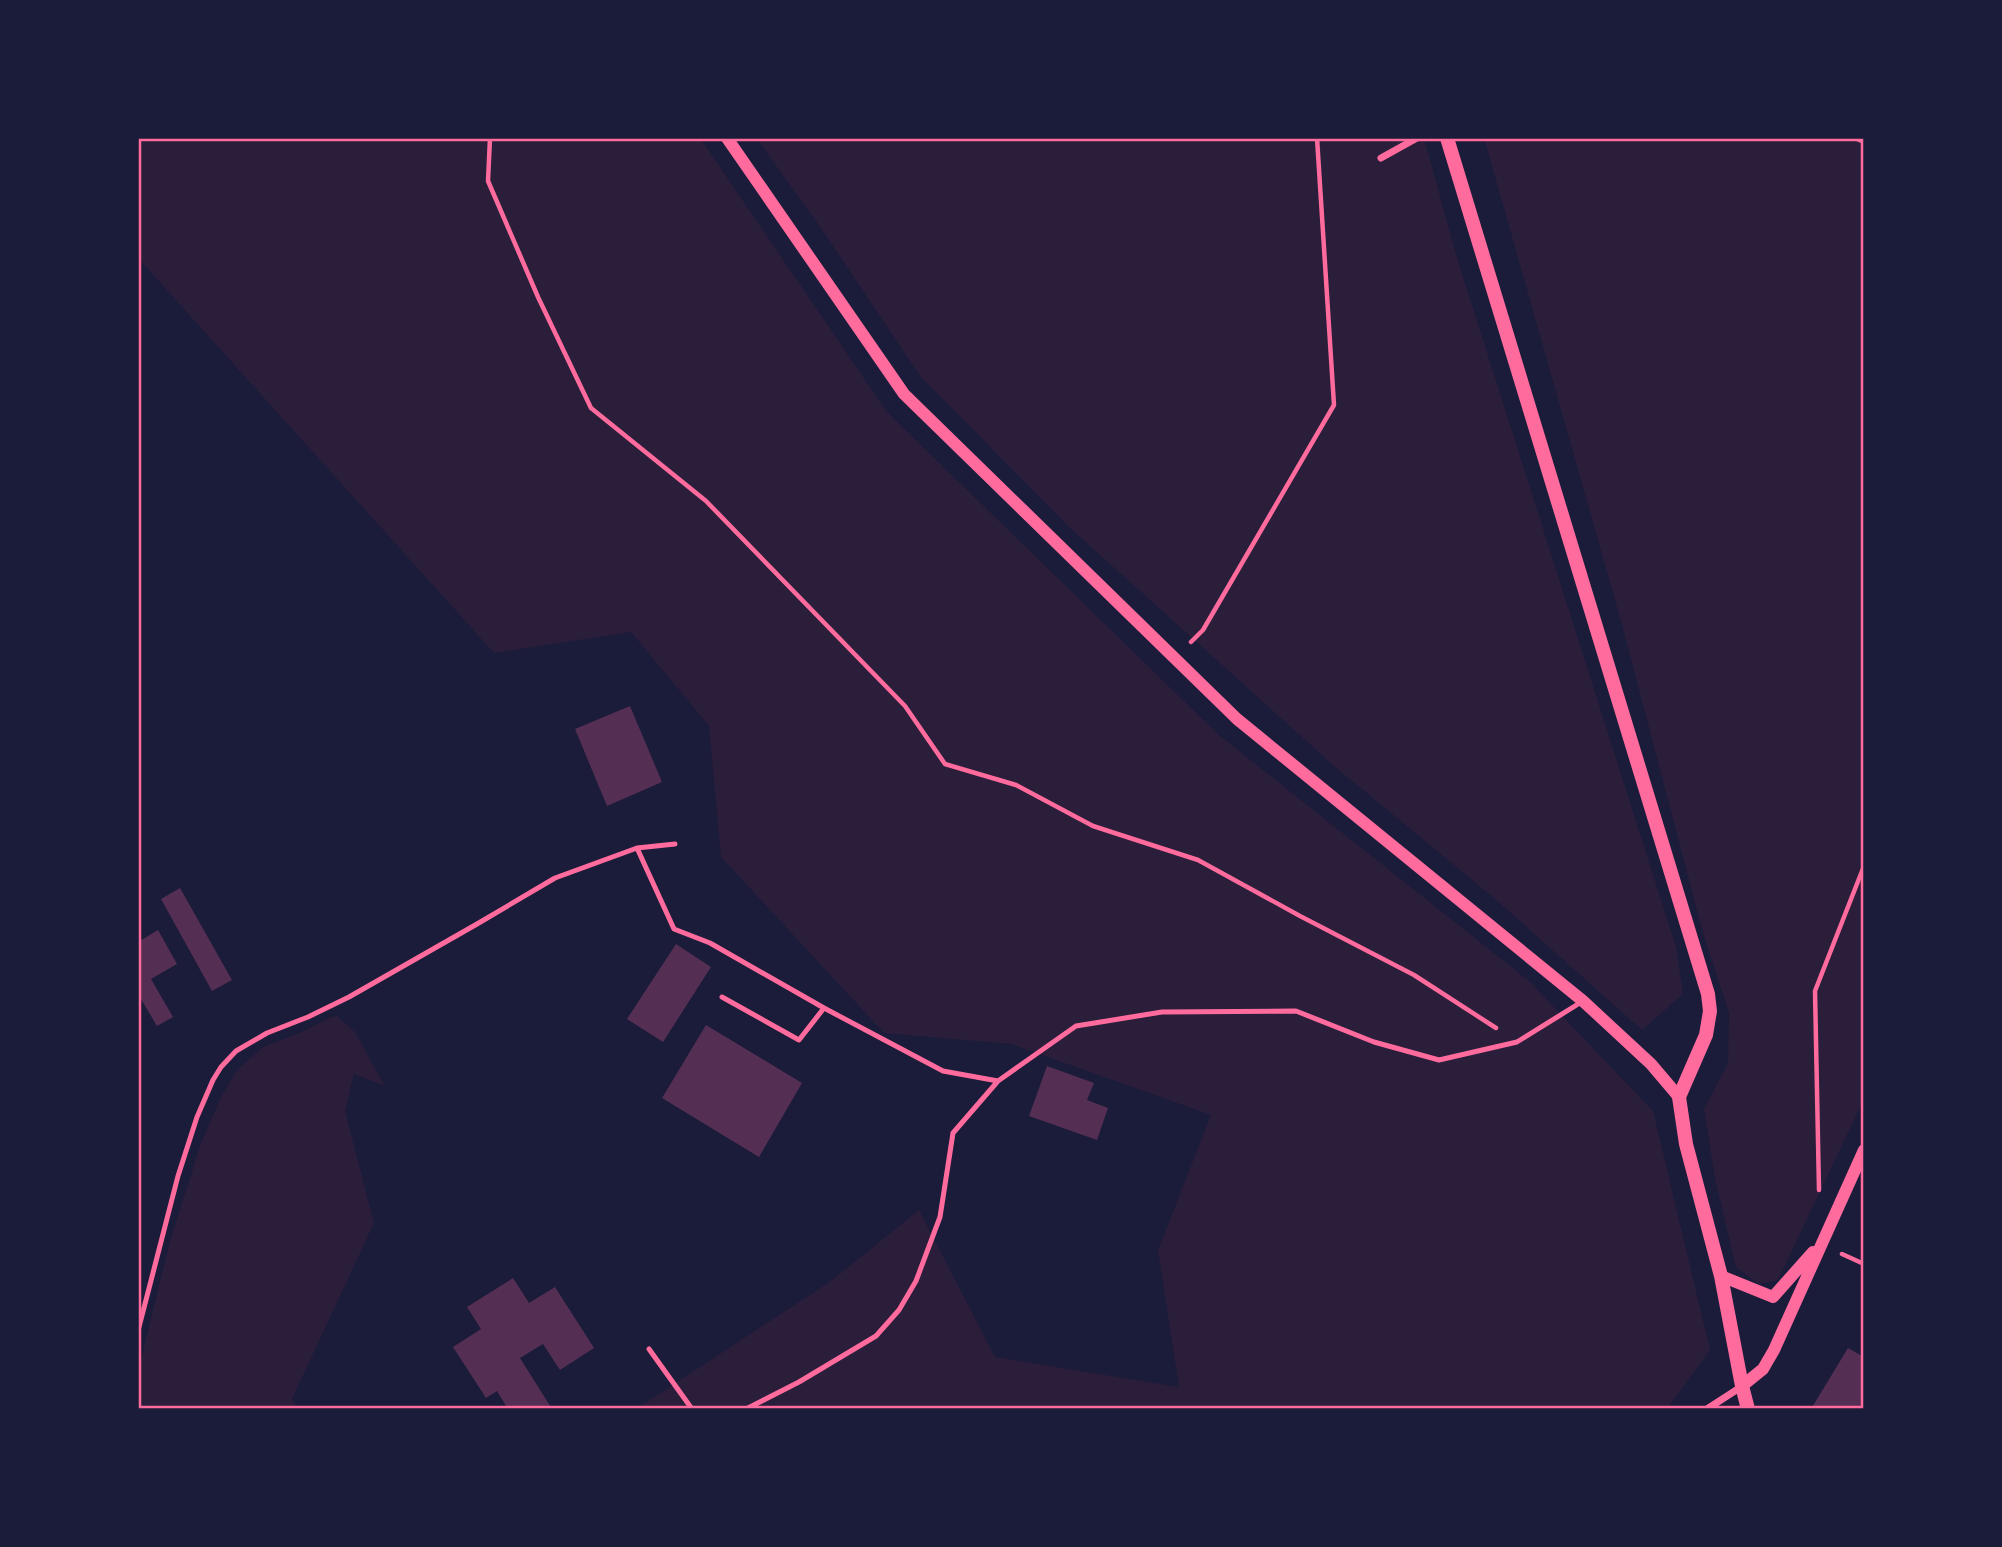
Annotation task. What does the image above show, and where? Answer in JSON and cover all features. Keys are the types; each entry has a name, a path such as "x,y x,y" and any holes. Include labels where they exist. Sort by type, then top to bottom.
{"main road":[{"path":"1447,138 1708,993 1710,1011 1706,1035 1679,1097 1686,1144 1721,1276 1748,1409"}],"street":[{"path":"727,138 904,394 1237,719 1583,1001 1651,1064 1679,1097"},
{"path":"1381,158 1417,138"},
{"path":"1707,1409 1742,1386 1769,1361 1864,1150"},
{"path":"1721,1276 1773,1297 1820,1244"}],"lane":[{"path":"138,1331 178,1176 197,1116 213,1080 236,1051 267,1033 349,997 555,877 637,848 675,844"},
{"path":"637,848 674,929 710,943 943,1071 998,1081"},
{"path":"722,997 799,1040 824,1008"},
{"path":"746,1409 799,1382 876,1336 899,1310 916,1280 940,1217 953,1133 998,1081 1076,1026 1162,1012 1296,1012 1374,1042 1439,1060 1517,1042 1583,1001"},
{"path":"649,1349 692,1409"}],"path":[{"path":"490,138 488,181 538,297 591,408 706,500 905,706 945,764 1016,785 1093,826 1198,860 1414,975 1517,1042"},
{"path":"1175,659 1203,630 1334,405 1317,138"},
{"path":"1855,138 1864,142"},
{"path":"1819,1191 1815,991 1864,866"}],"shaded area":[{"path":"138,138 700,138 887,412 1219,735 1529,981 1653,1111 1710,1350 1667,1409 636,1409 831,1281 919,1210 995,1357 1179,1387 1158,1250 1211,1115 1011,1044 884,1033 721,857 709,726 631,632 494,653 138,258"},
{"path":"756,138 1424,138 1457,258 1676,947 1683,994 1642,1030 1494,898 1334,766 1070,528 920,376 819,225"},
{"path":"1484,138 1864,138 1864,1099 1778,1280 1759,1284 1736,1267 1715,1179 1704,1109 1728,1063 1729,1013 1703,933 1621,621"},
{"path":"337,1016 355,1032 385,1086 354,1074 345,1111 374,1223 292,1399 298,1409 138,1409 138,1372 170,1241 201,1143 221,1097 237,1070 263,1047"}],"building":[{"path":"630,706 662,782 607,806 575,729"},
{"path":"180,888 232,980 212,991 161,899"},
{"path":"158,930 177,964 151,979 173,1017 157,1026 138,994 138,942"},
{"path":"676,944 711,967 663,1042 627,1019"},
{"path":"706,1025 802,1083 759,1157 662,1098"},
{"path":"1047,1066 1094,1083 1087,1100 1108,1108 1097,1140 1029,1116"},
{"path":"513,1278 529,1303 555,1287 594,1348 560,1370 543,1344 520,1358 552,1409 508,1409 497,1391 486,1398 453,1347 481,1329 467,1307"},
{"path":"1848,1348 1864,1357 1864,1409 1811,1409"}]}
